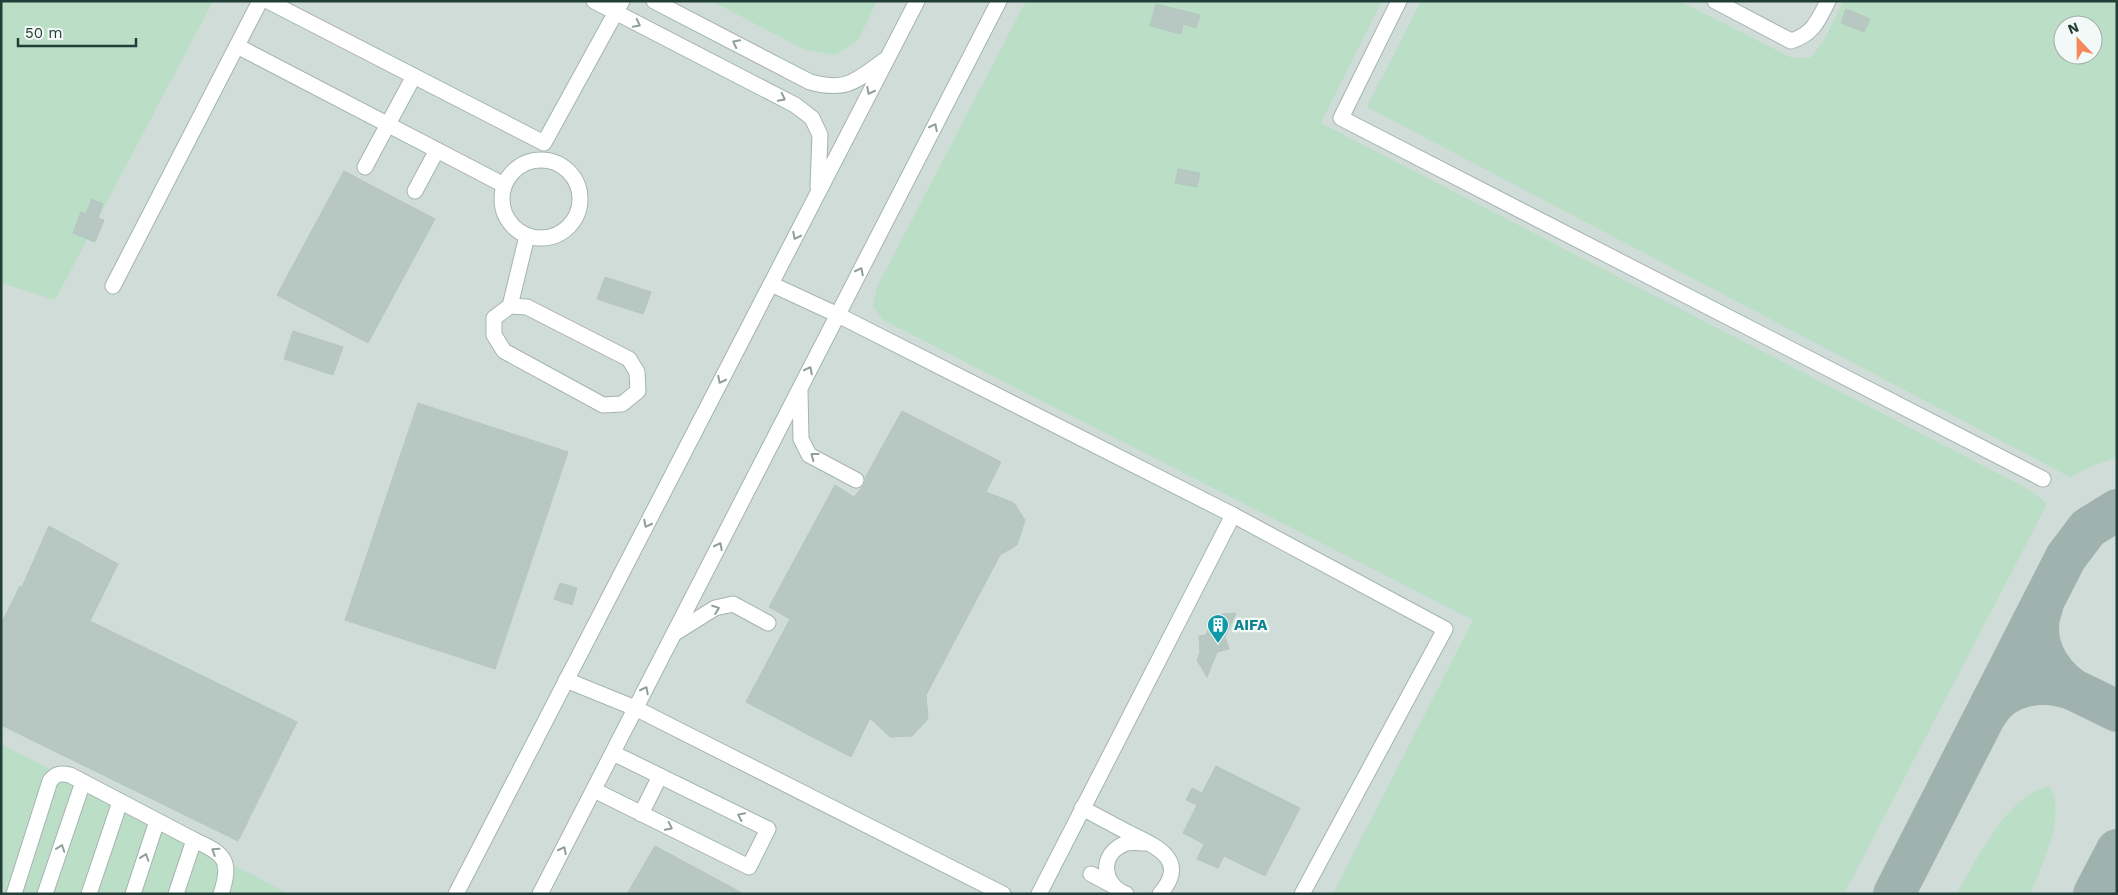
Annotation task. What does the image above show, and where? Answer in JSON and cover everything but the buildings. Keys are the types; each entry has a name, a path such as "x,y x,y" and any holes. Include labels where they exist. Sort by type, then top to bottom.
{"street":[{"path":"113,286 260,1"},
{"path":"268,1 544,142"},
{"path":"594,1 619,7 795,105 812,118 820,134 818,193"},
{"path":"654,1 810,82 831,88 852,83 888,58"},
{"path":"456,894 917,1"},
{"path":"540,894 998,1"},
{"path":"1399,1 1341,118 2043,478"},
{"path":"1715,1 1791,41 1806,36 1818,22 1828,1"},
{"path":"548,161 544,142 619,7"},
{"path":"237,46 504,185"},
{"path":"365,167 414,76"},
{"path":"415,191 437,150"},
{"path":"534,161 548,161 561,166 574,180 580,199 578,212 572,223 563,232 552,237 539,238 527,236 516,230 508,221 503,209 504,185 511,174 522,165 534,161"},
{"path":"510,306 527,306 629,359 637,372 638,391 622,404 603,404 504,352 494,335 494,318 510,306 527,236"},
{"path":"771,284 838,315 1233,515 1444,629 1302,894"},
{"path":"800,388 801,439 809,455 856,480"},
{"path":"1039,894 1233,515"},
{"path":"674,634 715,608 733,604 768,623"},
{"path":"566,680 635,708 1003,894"},
{"path":"594,790 749,867 768,829 612,753"},
{"path":"14,894 50,781 54,775 62,773 217,850 222,856 226,867 226,876 221,894"},
{"path":"641,814 660,776"},
{"path":"45,894 83,782"},
{"path":"89,894 120,802"},
{"path":"1082,808 1161,849 1171,864 1170,880 1160,894"},
{"path":"133,894 157,821"},
{"path":"176,894 194,840"},
{"path":"1112,885 1107,878 1106,864 1116,848 1126,843 1148,843"},
{"path":"1091,874 1126,894"}],"shaded area":[{"path":"1,1 2117,1 2117,894 1,894"}],"green space":[{"path":"1,1 213,1 55,300 1,283"},
{"path":"712,1 877,1 858,40 836,55 805,50"},
{"path":"1026,1 1382,1 1321,123 2032,491 2047,504 1844,894 1333,894 1473,620 883,320 873,306 877,287"},
{"path":"1421,1 1680,1 1792,58 1810,58 1822,43 1844,1 2117,1 2117,458 2092,466 2070,477 1367,107"},
{"path":"1,744 289,894 1,894"},
{"path":"2049,786 2054,797 2056,810 2054,825 2046,855 2030,894 1956,894 1984,847 2007,815 2034,792"}],"taxiway":[{"path":"1894,894 2066,557 2088,528 2117,510"},
{"path":"1987,713 2004,695 2025,686 2049,684 2072,689 2055,673 2043,653 2038,631 2042,607"},
{"path":"2072,689 2117,711"},
{"path":"2094,894 2117,850"}],"place":[{"name":"AIFA","path":"1218,644"}]}
